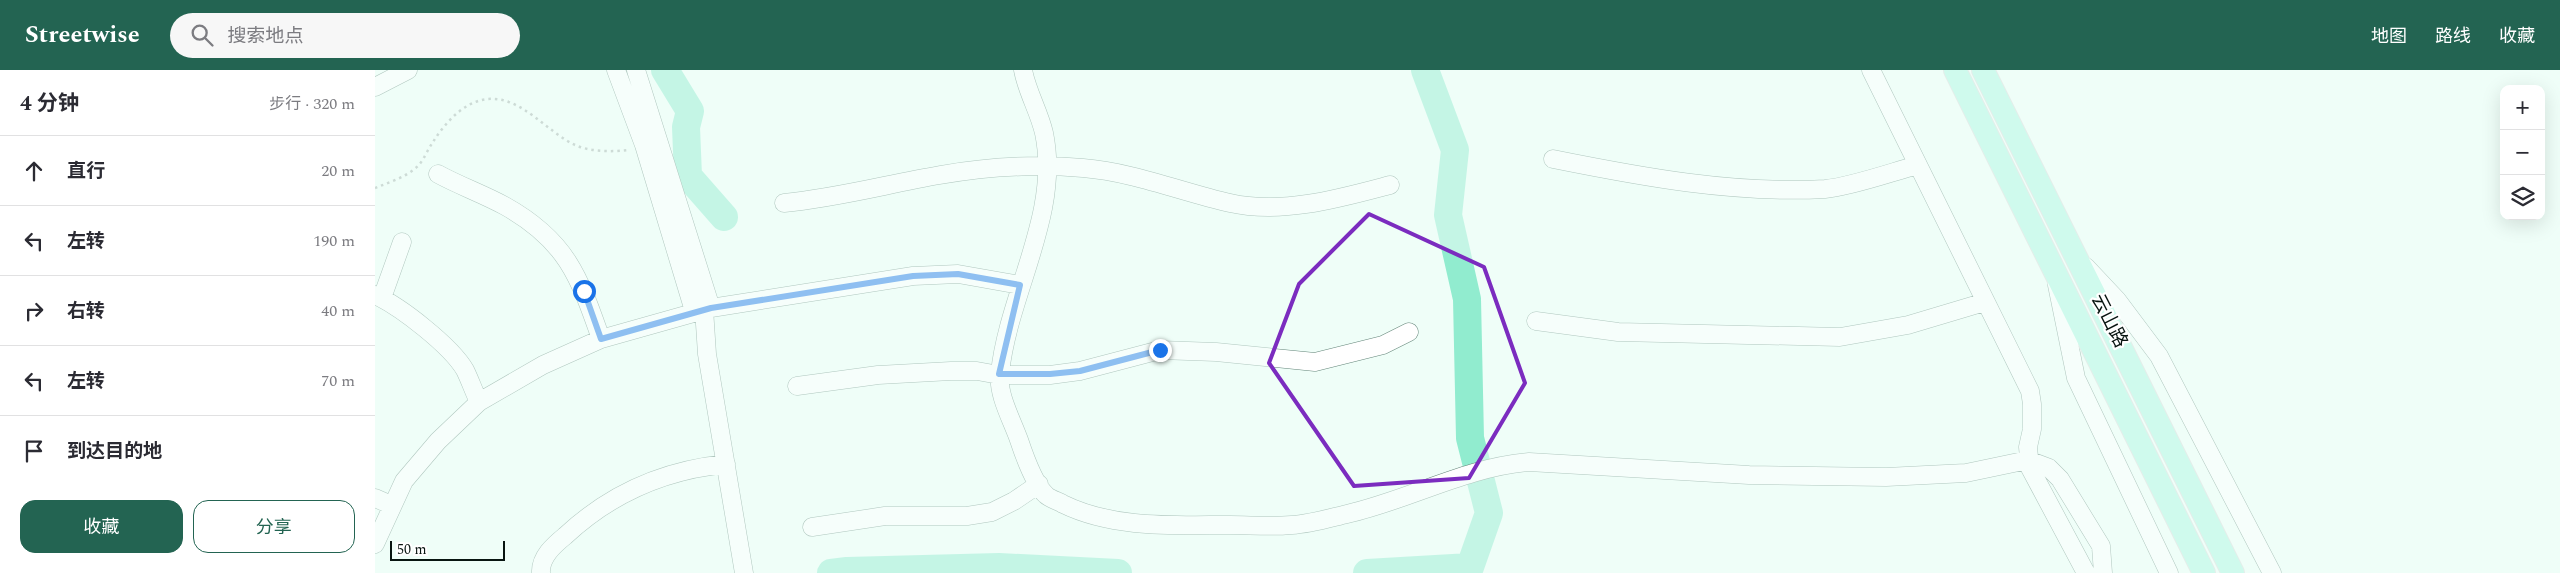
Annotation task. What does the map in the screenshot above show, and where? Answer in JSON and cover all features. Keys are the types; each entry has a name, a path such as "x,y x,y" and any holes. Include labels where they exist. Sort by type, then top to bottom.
{"main road":[{"name":"云山路","path":"1955,70 2204,573"},
{"name":"云山路","path":"1983,70 2233,573"}],"lane":[{"path":"375,87 408,70"},
{"path":"616,70 651,143"},
{"path":"636,70 651,143 703,309 707,354 744,573"},
{"path":"1023,70 1044,133 1046,168 1040,222 1031,261 1020,285 999,374 1003,395 1022,449 1046,496 1080,512 1121,522 1158,525 1293,525 1349,514 1418,494 1470,474 1508,464 1529,462 1749,475 1886,477 1966,473 2028,460 2049,468 2060,479 2101,546 2103,573"},
{"path":"1871,70 2030,391 2032,428 2028,460 2030,468 2087,573"},
{"path":"1553,159 1629,174 1741,189 1827,189 1918,166"},
{"path":"784,203 820,200 964,172 1046,168 1083,168 1109,172 1231,203 1259,207 1293,205 1357,194 1390,184"},
{"path":"438,174 503,205 539,227 565,255 584,291 601,339"},
{"path":"402,242 378,297 445,347 464,369 479,402"},
{"path":"2077,257 2117,300 2159,356 2272,573"},
{"path":"2054,268 2076,378 2169,573"},
{"path":"375,544 383,502 438,442 479,402 543,365 601,339 703,309 913,276 958,274 1020,285"},
{"path":"1536,321 1618,332 1840,338 1908,325 1985,302"},
{"path":"797,386 901,373 977,371 999,374 1050,374 1080,371 1160,350 1206,352 1315,362 1383,345 1409,332"},
{"path":"541,573 545,557 558,542 603,505 651,480 709,466 726,464"},
{"path":"812,527 825,523 885,516 967,516 992,512 1014,501 1039,484"}],"path":[{"path":"375,188 395,181 419,164 447,121 470,105 489,99 518,106 576,146 603,151 617,151 651,143"}],"highlighted area":[{"path":"1369,214 1484,267 1525,383 1469,478 1354,486 1269,363 1299,284"}],"waterway":[{"path":"665,70 690,111 686,127 688,176 724,217"},
{"path":"1367,573 1470,567 1489,513 1470,438 1467,299 1448,215 1455,150 1425,70"},
{"path":"831,573 999,567 1118,573"}],"route":[{"path":"584,291 601,339 694,311 857,283 913,276 958,274 1020,285 999,374 1050,374 1080,371 1160,350"}]}
